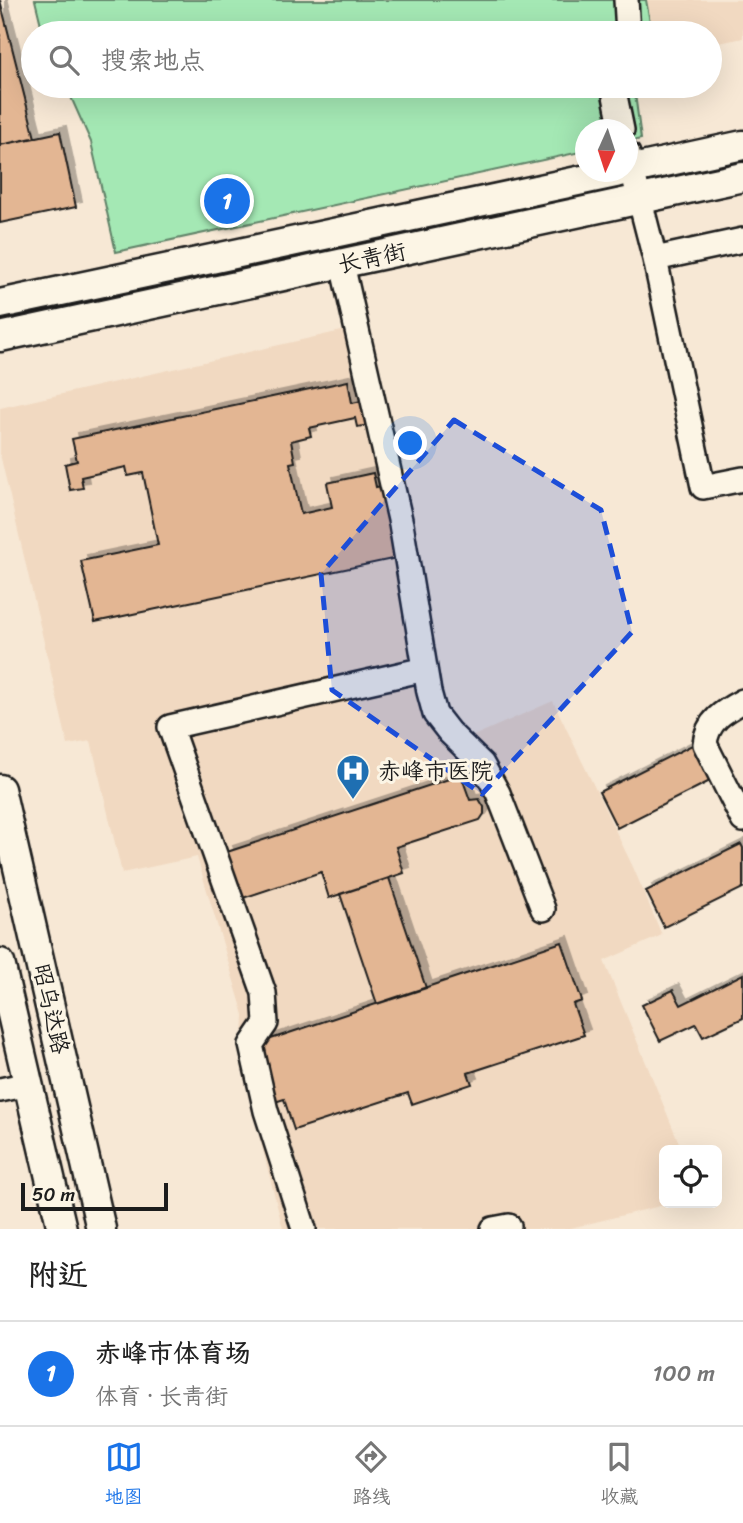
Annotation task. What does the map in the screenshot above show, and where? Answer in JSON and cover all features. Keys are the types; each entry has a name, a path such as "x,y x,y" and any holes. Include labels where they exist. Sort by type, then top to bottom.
{"main road":[{"name":"长青街","path":"638,164 743,145"},
{"name":"长青街","path":"0,304 575,177"},
{"name":"长青街","path":"0,337 743,177"},
{"name":"昭乌达路","path":"0,789 101,1229"},
{"name":"昭乌达路","path":"0,963 62,1229"}],"street":[{"path":"626,0 627,21"},
{"path":"615,98 620,119"},
{"path":"632,182 655,260 703,487 743,480"},
{"path":"655,260 743,240"},
{"path":"342,264 401,524 435,715 482,764 498,793 543,909"},
{"path":"304,1229 266,1111 251,1045 266,1023 264,993 170,727 425,669"},
{"path":"743,701 725,710 706,731 705,744 743,820"},
{"path":"0,1090 29,1084"}],"highlighted area":[{"path":"454,420 601,510 632,632 482,794 332,690 321,574"}],"shaded area":[{"path":"646,0 743,0 743,38 722,42 722,21 650,21"},
{"name":"赤峰市医院","path":"368,325 441,695 454,728 471,737 553,701 633,867 662,935 604,961 680,1145 659,1145 659,1206 567,1229 283,1229 242,1068 244,1015 197,857 122,873 91,741 68,745 0,454 0,408"}],"green space":[{"path":"35,0 646,0 650,21 40,21"},
{"path":"71,98 636,98 641,139 638,140 638,119 575,119 575,153 116,252 91,142"}],"building":[{"path":"0,0 21,83 21,98 25,98 35,138 0,145"},
{"path":"60,132 76,207 0,223 0,145"},
{"path":"348,381 352,403 366,400 371,425 357,427 355,418 309,428 311,436 291,441 295,462 290,463 301,514 332,507 327,483 373,473 376,487 382,486 397,558 95,622 81,561 158,545 143,473 128,476 126,467 81,477 83,488 70,490 65,464 77,461 72,439"},
{"path":"694,744 712,780 617,828 599,792"},
{"path":"461,775 470,800 479,799 484,807 484,814 480,820 396,847 404,873 329,898 321,872 243,898 227,852"},
{"path":"741,844 743,888 664,927 646,891"},
{"path":"389,878 426,988 377,1004 340,894"},
{"path":"562,942 582,1001 573,1004 584,1035 468,1073 472,1084 412,1104 408,1093 294,1130 284,1099 275,1102 256,1044"},
{"path":"743,974 743,1018 703,1037 696,1024 660,1041 642,1005 673,990 681,1005"}],"place":[{"name":"赤峰市体育场","path":"227,201"},
{"name":"赤峰市医院","path":"353,801"}]}
